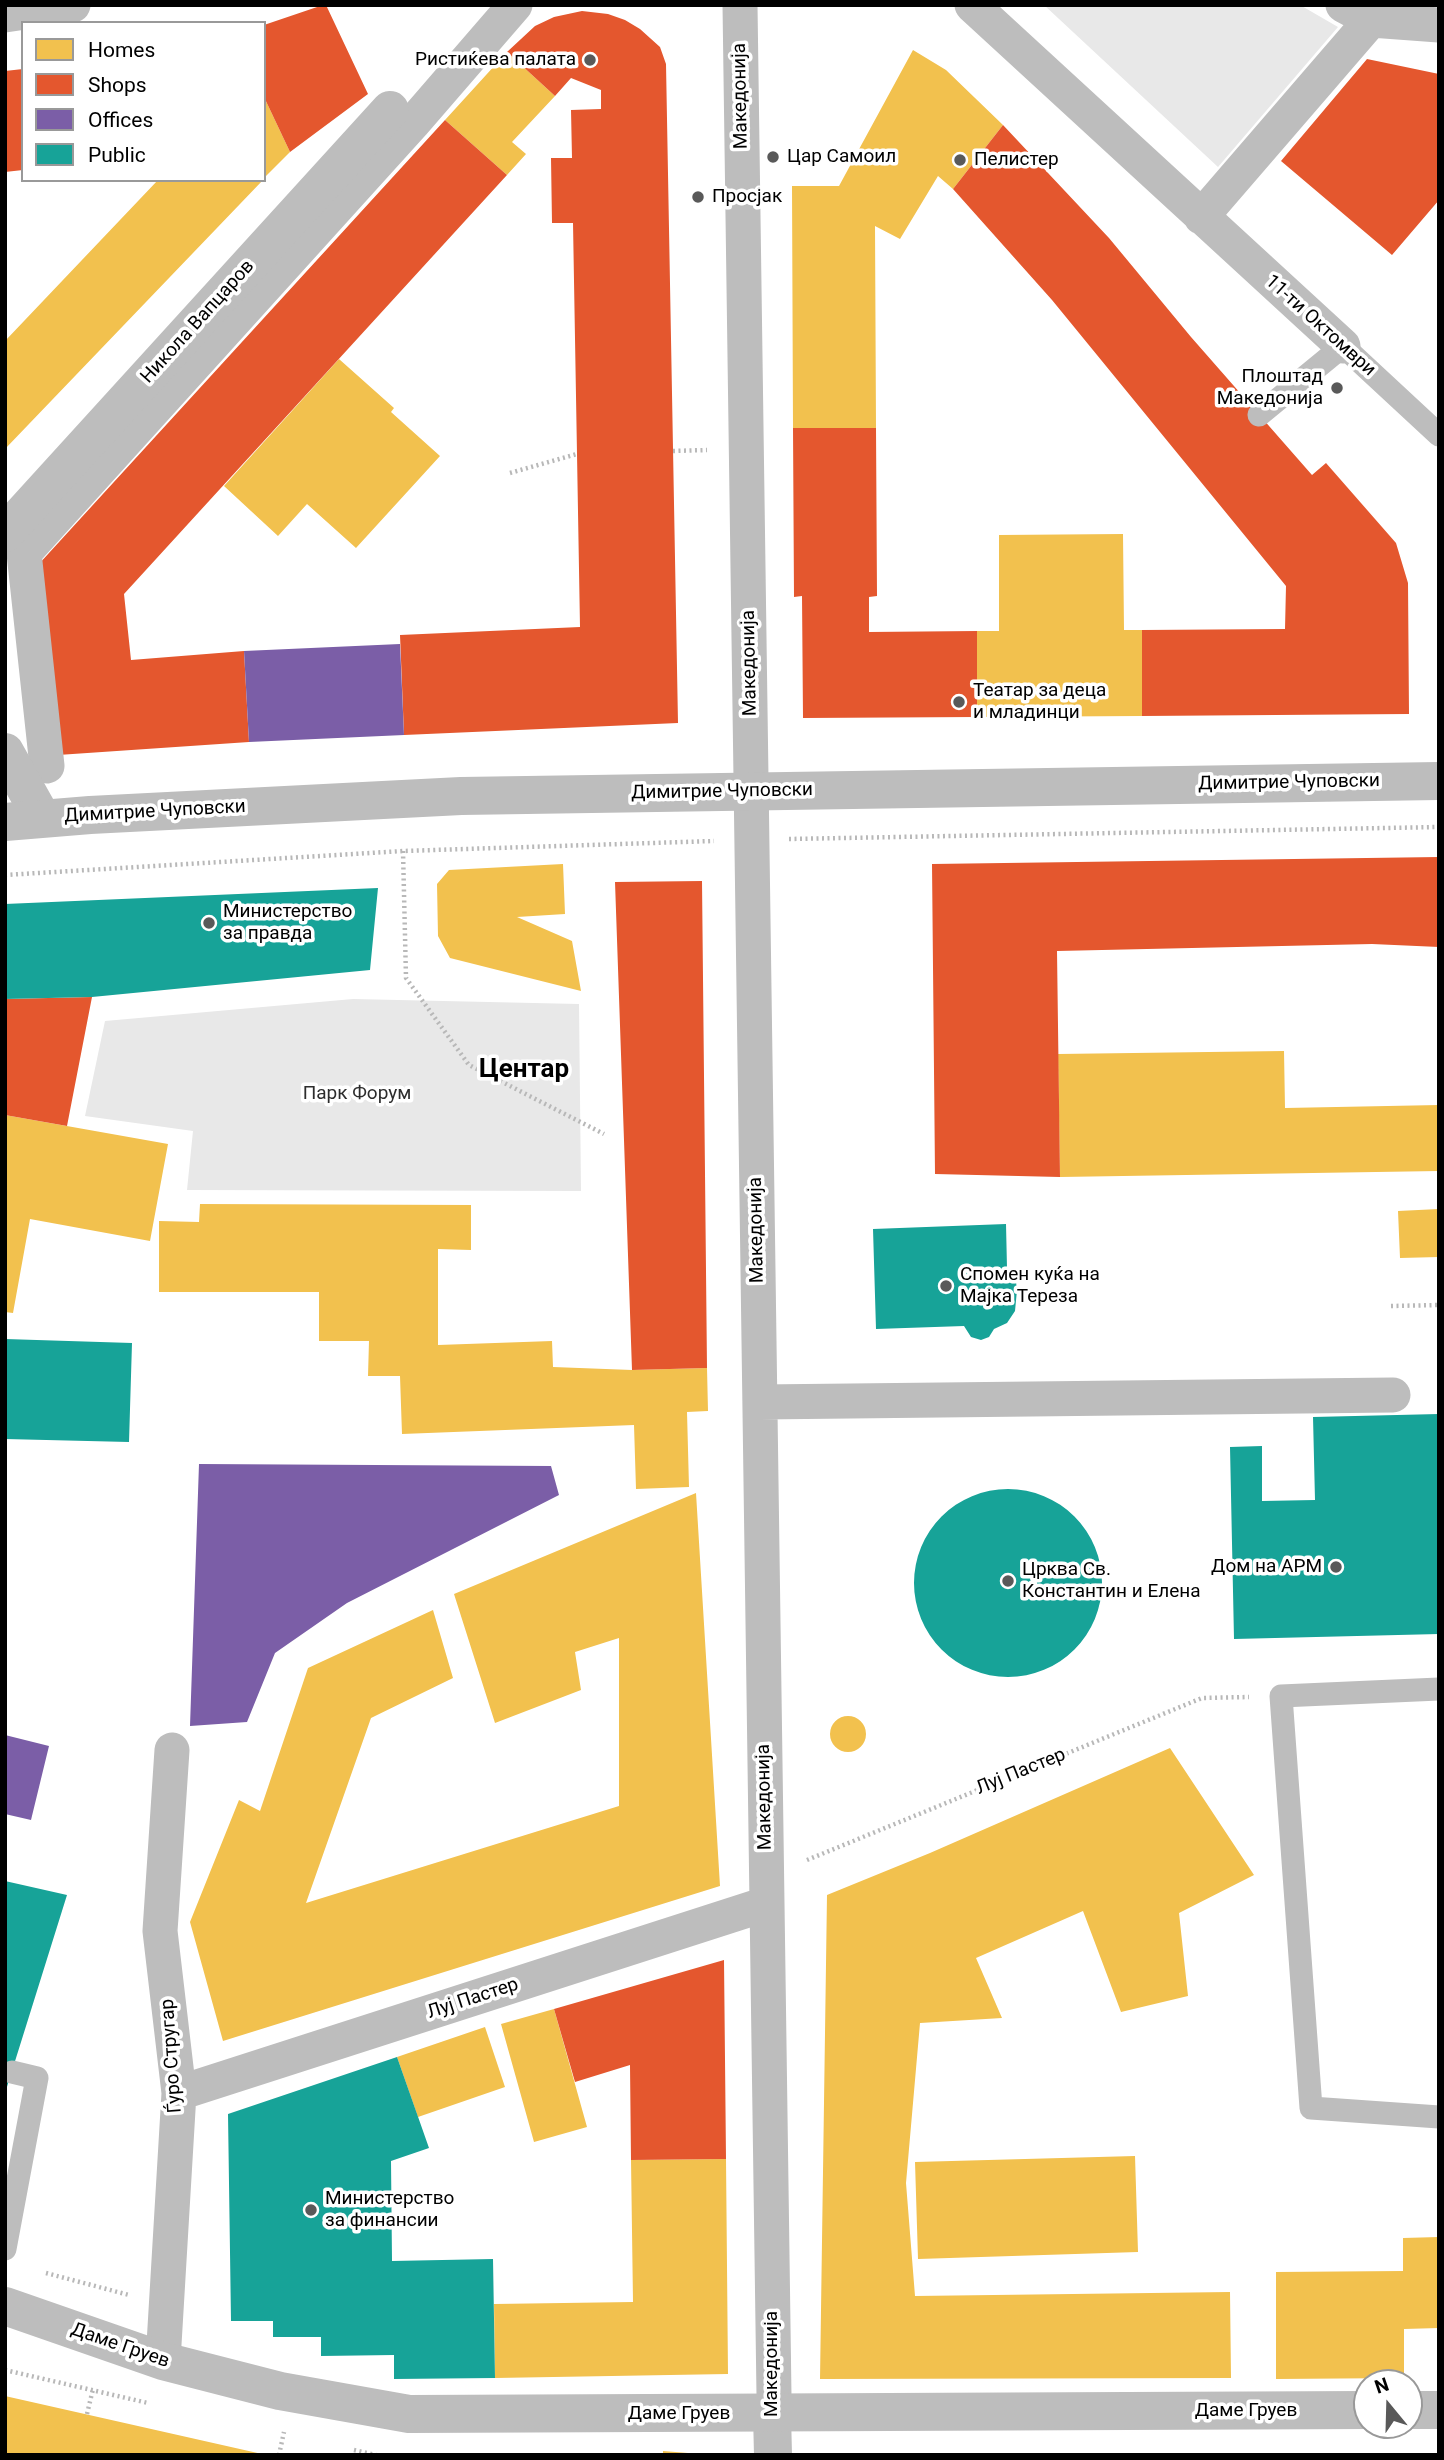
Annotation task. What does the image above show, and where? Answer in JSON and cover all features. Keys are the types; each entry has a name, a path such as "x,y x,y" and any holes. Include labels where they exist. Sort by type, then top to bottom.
{"street":[{"path":"5,15 73,5"},
{"path":"47,766 24,553 515,5"},
{"name":"Македонија","path":"740,5 773,2455"},
{"name":"11-ти Октомври","path":"972,5 1343,346"},
{"path":"1201,217 1357,13 1439,25"},
{"name":"Никола Вапцаров","path":"5,533 281,266 390,110"},
{"path":"5,752 24,820"},
{"name":"Димитрие Чуповски","path":"24,820 461,796 1439,782"},
{"path":"760,1402 1393,1395"},
{"name":"Ѓуро Стругар","path":"163,2361 179,2093 160,1931 172,1750"},
{"name":"Луј Пастер","path":"179,2093 766,1890"},
{"name":"Даме Груев","path":"5,2306 163,2361 280,2391 409,2414 1353,2410"}],"lane":[{"path":"1259,415 1343,346"},
{"name":"11-ти Октомври","path":"1343,346 1439,435"},
{"path":"1439,1689 1282,1696 1311,2108 1439,2117"},
{"path":"5,2249 37,2078 12,2072"}],"path":[{"path":"510,473 577,454"},
{"path":"5,876 403,851 752,840 1439,827"},
{"path":"403,851 406,978 469,1065 604,1134"},
{"path":"1391,1306 1439,1305"},
{"name":"Луј Пастер","path":"766,1890 1202,1698 1282,1696"},
{"path":"46,2273 167,2306"},
{"path":"87,2414 95,2379"}],"green space":[{"path":"1044,5 1300,5 1338,27 1218,167"},
{"name":"Парк Форум","path":"353,999 579,1004 581,1191 187,1190 193,1131 85,1116 105,1021"}],"building: Homes":[{"path":"913,50 946,70 1003,125 953,189 938,176 900,239 875,226 876,428 793,428 792,186 839,186"},
{"path":"507,52 555,96 512,142 526,154 507,175 445,120"},
{"path":"266,101 290,152 266,176"},
{"path":"156,182 261,182 5,449 5,341"},
{"path":"339,359 394,408 391,412 440,456 356,548 307,504 278,536 224,486"},
{"path":"1123,534 1124,630 1142,630 1142,716 977,717 977,631 999,631 999,535"},
{"path":"563,864 565,914 517,917 572,941 581,991 450,958 438,936 437,884 449,870"},
{"path":"1284,1051 1285,1108 1439,1105 1439,1171 1060,1177 1058,1054"},
{"path":"5,1115 168,1144 150,1241 30,1219 13,1313 5,1312"},
{"path":"200,1204 471,1205 471,1250 438,1249 438,1345 552,1341 553,1367 632,1370 707,1368 708,1411 687,1412 689,1487 636,1489 634,1425 402,1434 400,1376 368,1376 369,1341 319,1341 319,1292 159,1292 159,1221 199,1222"},
{"path":"1439,1209 1439,1257 1400,1258 1398,1211"},
{"path":"696,1493 720,1886 223,2041 190,1922 239,1800 260,1811 308,1668 433,1610 453,1678 371,1718 306,1903 619,1806 619,1638 575,1652 581,1690 495,1723 454,1594"},
{"path":"848,1716 861,1721 866,1734 861,1747 848,1752 835,1747 830,1734 835,1721"},
{"path":"1170,1748 1254,1875 1179,1913 1188,1996 1121,2012 1083,1911 976,1958 1002,2018 920,2023 906,2183 915,2296 1230,2292 1231,2378 820,2379 827,1895"},
{"path":"554,2009 587,2127 534,2142 501,2024"},
{"path":"485,2027 505,2087 418,2117 397,2057"},
{"path":"1135,2156 1138,2252 918,2259 915,2162"},
{"path":"726,2159 728,2374 495,2378 494,2304 633,2302 631,2160"},
{"path":"1439,2237 1439,2328 1404,2329 1404,2369 1353,2369 1353,2378 1276,2379 1276,2272 1403,2271 1403,2238"},
{"path":"5,2396 262,2454 262,2455 5,2455"},
{"path":"663,2451 688,2453 663,2455"}],"building: Shops":[{"path":"326,5 368,94 290,152 266,101 266,24"},
{"path":"582,11 608,14 640,29 660,47 666,64 678,723 404,735 400,635 580,627 573,223 552,223 551,158 572,158 571,110 601,109 601,90 571,78 555,96 507,52 535,26 554,17"},
{"path":"1367,59 1439,74 1439,200 1392,255 1281,161"},
{"path":"21,69 21,170 5,172 5,71"},
{"path":"445,120 507,175 124,594 131,660 244,651 249,742 58,755 38,565"},
{"path":"1003,125 1109,238 1191,337 1312,475 1326,463 1396,543 1408,583 1409,714 1142,716 1142,630 1285,629 1286,586 1052,300 953,189"},
{"path":"793,428 876,428 877,596 869,597 869,632 977,631 977,717 803,718 802,596 794,597"},
{"path":"1439,857 1439,947 1372,944 1057,951 1060,1177 935,1174 932,864"},
{"path":"702,881 707,1368 632,1370 615,882"},
{"path":"92,997 67,1126 5,1115 5,999"},
{"path":"724,1960 726,2159 631,2160 630,2065 575,2082 554,2009"}],"building: Offices":[{"path":"400,644 404,735 249,742 244,651"},
{"path":"199,1464 551,1466 559,1495 347,1603 275,1653 247,1722 190,1726"},
{"path":"5,1735 49,1746 31,1820 5,1814"}],"building: Public":[{"path":"378,888 370,970 92,997 5,999 5,904"},
{"name":"Спомен куќа на Мајка Тереза","path":"1006,1224 1007,1268 1016,1282 1017,1290 1015,1311 1007,1323 981,1340 971,1337 964,1326 876,1329 873,1229"},
{"path":"5,1339 132,1343 129,1442 5,1439"},
{"name":"Дом на АРМ","path":"1439,1414 1439,1634 1234,1639 1230,1447 1262,1446 1262,1501 1315,1500 1313,1417"},
{"name":"Црква Св. Константин и Елена","path":"1008,1489 1044,1496 1074,1517 1095,1547 1102,1583 1095,1619 1074,1649 1044,1670 1008,1677 972,1670 942,1649 921,1619 914,1583 921,1547 942,1517 972,1496"},
{"path":"5,1881 67,1895 6,2090 5,2090"},
{"name":"Министерство за финансии","path":"397,2057 429,2148 391,2161 392,2261 493,2259 495,2378 394,2379 394,2355 321,2356 321,2337 273,2337 273,2321 231,2321 228,2114"}],"place":[{"name":"Ристиќева палата","path":"590,60"},
{"name":"Цар Самоил","path":"773,157"},
{"name":"Пелистер","path":"960,160"},
{"name":"Просјак","path":"698,197"},
{"name":"Плоштад Македонија","path":"1337,388"},
{"name":"Театар за деца и младинци","path":"959,702"},
{"name":"Министерство за правда","path":"209,923"},
{"name":"Спомен куќа на Мајка Тереза","path":"946,1286"},
{"name":"Дом на АРМ","path":"1336,1567"},
{"name":"Црква Св. Константин и Елена","path":"1008,1581"},
{"name":"Министерство за финансии","path":"311,2210"}],"district":[{"name":"Центар","path":"524,1070"}]}
